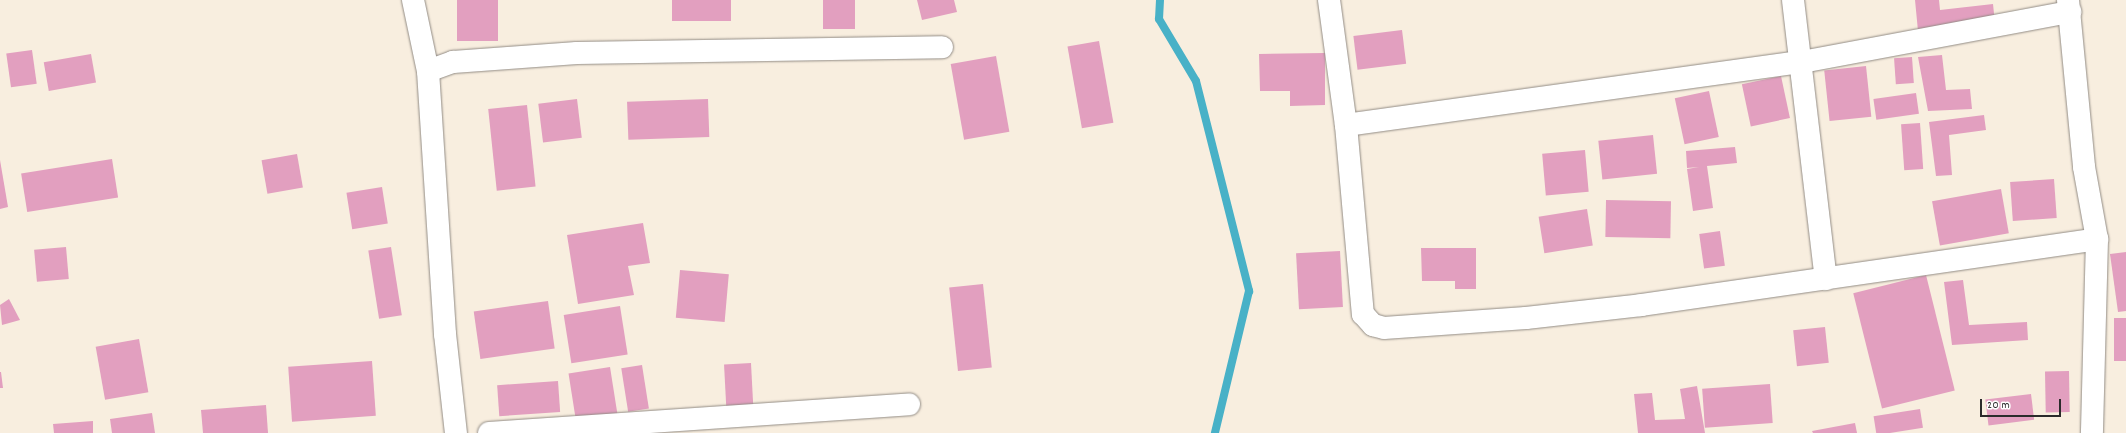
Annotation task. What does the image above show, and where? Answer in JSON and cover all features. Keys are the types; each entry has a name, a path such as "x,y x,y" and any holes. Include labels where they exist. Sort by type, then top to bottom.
{"street":[{"path":"413,0 428,71 444,326 456,433"},
{"path":"1330,0 1346,125 1363,314 1374,325 1384,328 1526,318 1826,279 2097,239"},
{"path":"1793,0 1802,62 1826,279"},
{"path":"1346,125 1802,62 2069,6 2084,167 2097,239 2092,433"},
{"path":"428,71 453,62 576,53 942,47"},
{"path":"490,433 909,404"}],"building":[{"path":"457,0 498,0 498,41 457,41"},
{"path":"672,0 731,0 731,21 672,21"},
{"path":"823,0 855,0 855,29 823,29"},
{"path":"917,0 954,0 957,12 922,20"},
{"path":"1915,0 1939,0 1940,10 1993,4 1995,23 1918,31"},
{"path":"1402,30 1406,64 1358,70 1353,36"},
{"path":"1099,41 1113,123 1082,128 1067,47"},
{"path":"32,50 37,84 11,87 6,54"},
{"path":"1325,53 1325,105 1290,106 1290,91 1260,91 1259,54"},
{"path":"91,54 96,83 49,91 44,62"},
{"path":"1942,55 1946,90 1970,89 1972,109 1928,111 1918,57"},
{"path":"996,56 1009,132 964,140 951,64"},
{"path":"1912,57 1914,83 1896,84 1894,58"},
{"path":"1866,66 1871,117 1830,121 1824,70"},
{"path":"1781,76 1790,118 1751,126 1742,84"},
{"path":"1709,91 1719,137 1685,144 1675,98"},
{"path":"1916,93 1919,114 1876,120 1873,99"},
{"path":"577,99 582,138 543,142 538,104"},
{"path":"708,99 709,137 628,140 627,102"},
{"path":"527,105 536,187 497,191 488,109"},
{"path":"1984,115 1986,130 1949,135 1952,175 1936,176 1929,122"},
{"path":"1920,123 1923,169 1904,170 1901,124"},
{"path":"1653,135 1657,174 1602,180 1598,141"},
{"path":"1735,147 1737,163 1707,166 1713,208 1693,211 1687,169 1699,167 1687,168 1686,151"},
{"path":"1585,150 1589,192 1546,196 1542,154"},
{"path":"297,154 303,187 267,194 262,160"},
{"path":"112,159 118,198 27,212 21,173"},
{"path":"0,160 8,207 0,209"},
{"path":"2054,179 2057,218 2013,221 2010,182"},
{"path":"382,187 388,224 352,229 346,193"},
{"path":"2001,189 2009,233 1940,245 1932,201"},
{"path":"1606,200 1671,201 1670,238 1605,237"},
{"path":"1587,209 1593,246 1544,253 1539,217"},
{"path":"643,223 650,263 628,266 634,295 578,304 567,235"},
{"path":"1720,231 1725,266 1704,269 1699,234"},
{"path":"66,247 69,279 37,282 34,250"},
{"path":"391,247 402,315 379,319 368,251"},
{"path":"1421,248 1476,248 1476,289 1455,289 1455,281 1422,281"},
{"path":"1340,251 1343,307 1299,309 1296,253"},
{"path":"2126,252 2126,311 2118,312 2110,254"},
{"path":"680,270 729,274 725,322 676,318"},
{"path":"1926,275 1955,390 1882,409 1853,293"},
{"path":"1963,280 1969,325 2027,322 2028,340 1952,345 1944,282"},
{"path":"983,284 992,368 958,371 949,288"},
{"path":"9,299 20,320 2,325 0,305"},
{"path":"548,301 555,349 480,359 474,311"},
{"path":"620,306 628,354 571,363 564,315"},
{"path":"2114,318 2126,318 2126,361 2114,361"},
{"path":"1825,327 1829,363 1797,366 1793,330"},
{"path":"139,339 148,392 105,400 96,347"},
{"path":"372,361 376,416 292,422 288,367"},
{"path":"751,363 753,405 726,406 724,364"},
{"path":"642,365 649,408 628,412 621,368"},
{"path":"610,367 618,415 576,422 569,374"},
{"path":"2045,371 2069,371 2070,412 2046,412"},
{"path":"1,372 3,388 0,388"},
{"path":"558,381 560,412 499,416 497,385"},
{"path":"1770,384 1773,423 1705,428 1702,389"},
{"path":"1697,386 1705,433 1638,433 1634,394 1652,393 1655,420 1685,419 1680,389"},
{"path":"2031,394 2034,420 1989,425 1985,400"},
{"path":"266,405 268,433 203,433 201,410"},
{"path":"1920,409 1923,428 1890,433 1876,433 1874,416"},
{"path":"152,413 155,433 112,433 110,419"},
{"path":"93,421 93,433 54,433 53,424"},
{"path":"1855,423 1857,433 1813,433 1812,431"}],"waterway":[{"path":"1160,0 1159,19 1196,81 1249,291 1215,433"}]}
